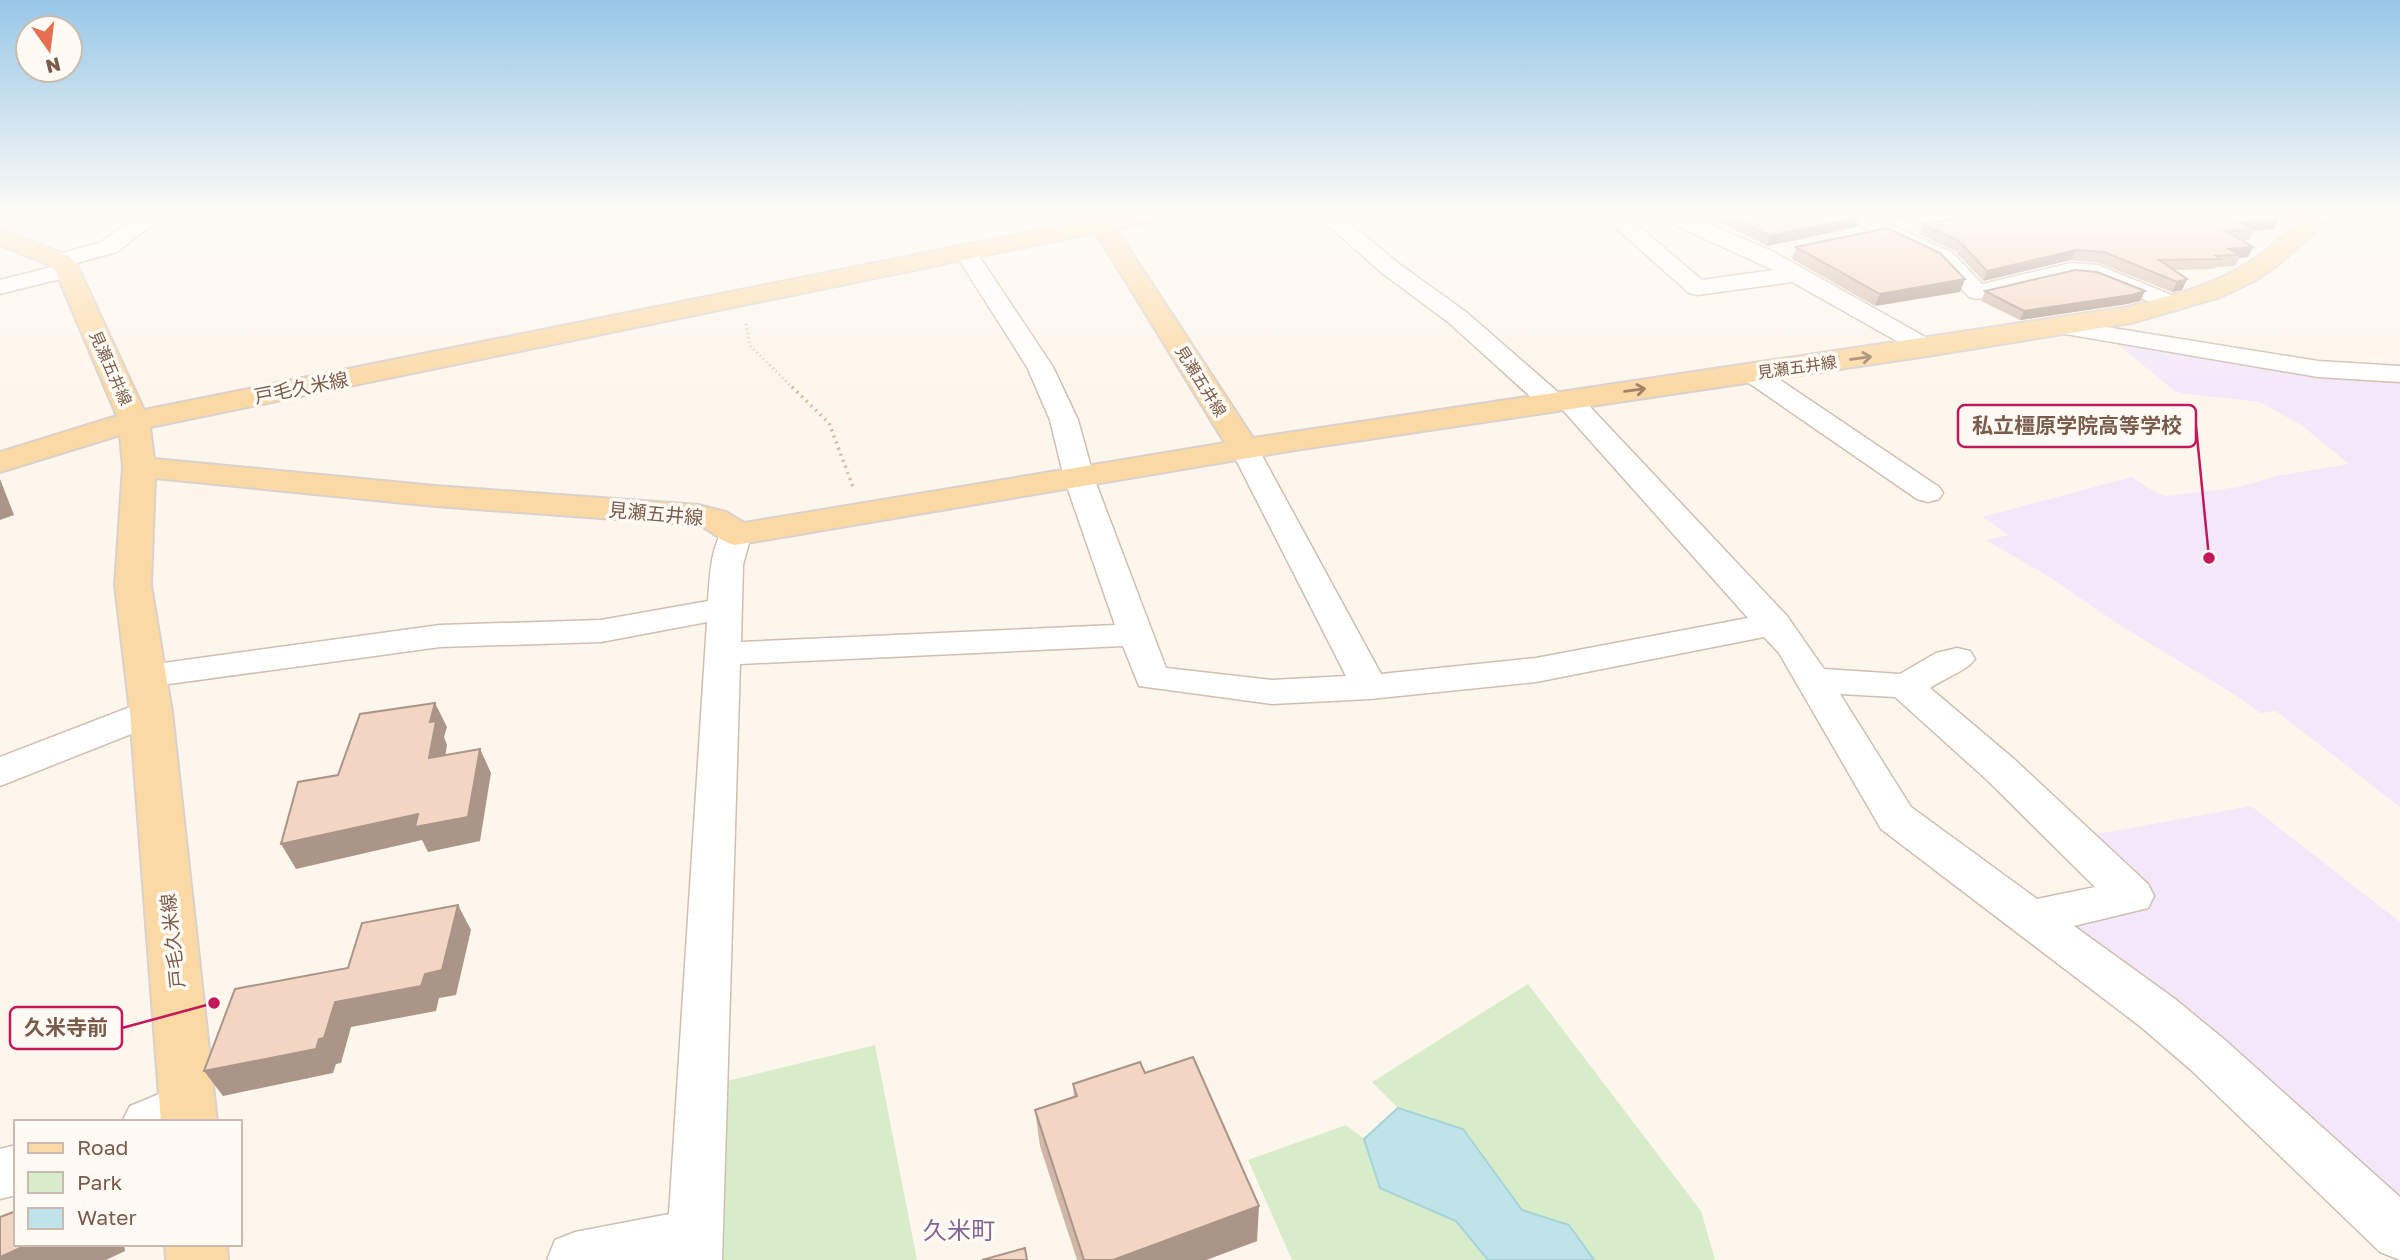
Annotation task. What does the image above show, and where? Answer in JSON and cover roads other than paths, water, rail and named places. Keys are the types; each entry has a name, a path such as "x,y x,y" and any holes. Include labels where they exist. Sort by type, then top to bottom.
{"main road":[{"name":"見瀬五井線","path":"67,272 134,421"},
{"name":"戸毛久米線","path":"175,1116 149,693 133,585 139,467 134,421 869,272"},
{"name":"見瀬五井線","path":"1133,272 1245,450"},
{"name":"見瀬五井線","path":"139,467 449,497 698,515 716,519 729,526 734,535 1245,450 2063,327 2172,304 2251,272"},
{"path":"0,462 134,421"}],"street":[{"path":"0,287 44,272"},
{"path":"978,272 1040,367 1064,420 1079,478 1152,678 1272,692 1370,687 1536,670 1775,624"},
{"path":"1395,272 1457,317 1560,401 1775,624 1793,647 1896,818 2158,1013 2208,1055 2400,1233"},
{"path":"1678,272 1697,288 1797,274"},
{"path":"1793,272 1927,348"},
{"path":"1958,272 1977,292 2063,272"},
{"path":"2095,272 2172,304"},
{"path":"2063,327 2318,369 2400,374"},
{"path":"1752,373 1928,493"},
{"path":"1245,450 1370,687"},
{"path":"575,1260 695,1248 727,565 734,535"},
{"path":"0,772 149,693 440,636 601,631 646,625 725,608"},
{"path":"723,654 1135,635"},
{"path":"1813,680 1905,686 1941,662 1957,659"},
{"path":"1905,686 1991,761 2132,895 2031,918"}],"water":[{"path":"1398,1108 1463,1129 1522,1210 1569,1225 1594,1260 1488,1260 1456,1221 1380,1188 1364,1139"}],"place":[{"name":"私立橿原学院高等学校","path":"2209,558"},
{"name":"久米寺前","path":"214,1003"}],"district":[{"name":"久米町","path":"959,1229"}]}
